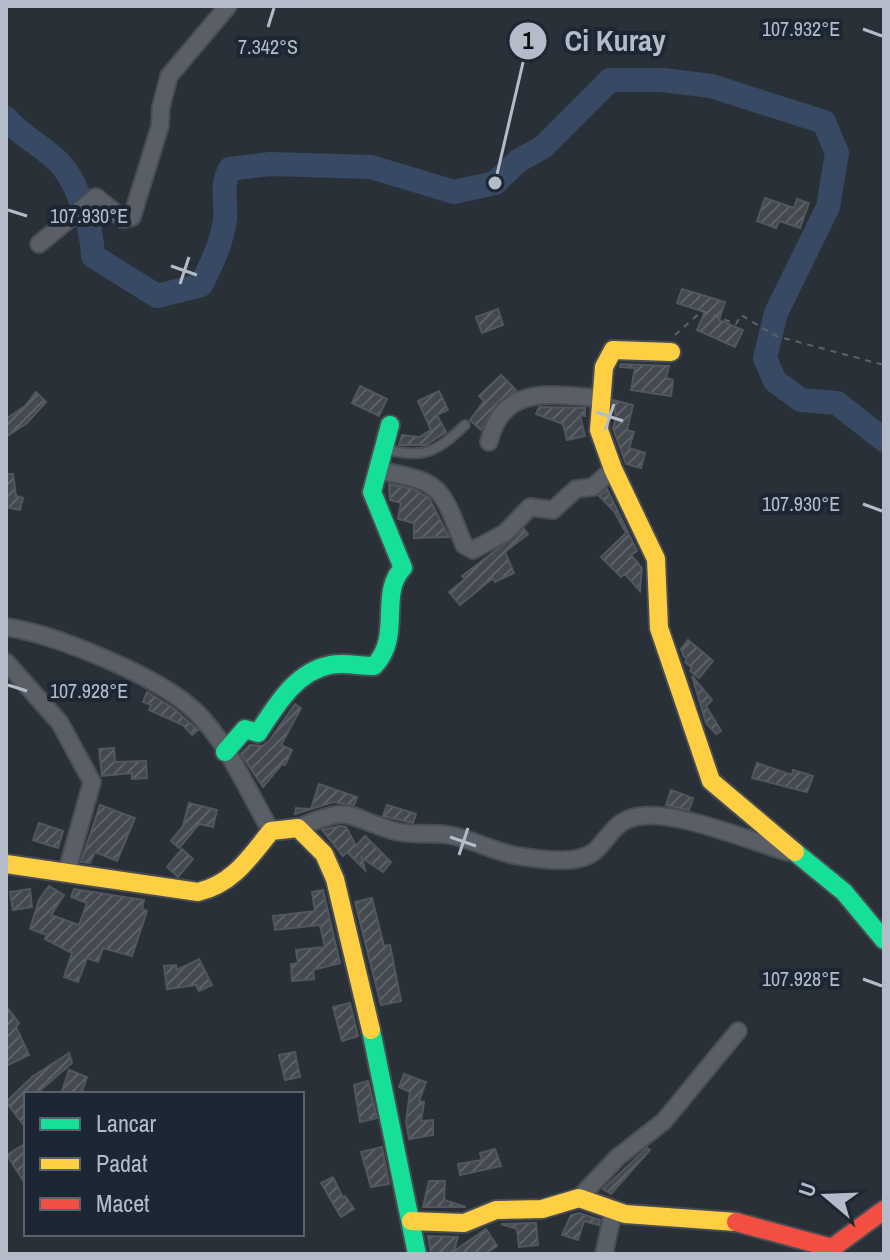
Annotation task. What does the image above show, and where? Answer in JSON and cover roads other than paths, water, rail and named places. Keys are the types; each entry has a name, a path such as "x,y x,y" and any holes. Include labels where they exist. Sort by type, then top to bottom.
{"street":[{"path":"39,244 97,197 123,219 130,219 160,126 169,76 228,6"},
{"path":"671,352 613,350 604,367 599,398 599,430 613,469 656,559 655,600 659,628 711,781 721,793 844,892 884,940"},
{"path":"489,442 499,418 523,398 539,394 599,398"},
{"path":"225,752 243,730 258,733 287,691 312,671 329,665 374,666 387,653 394,577 403,568 372,492 390,425"},
{"path":"379,471 425,480 437,488 464,545 473,550 505,533 530,507 553,510 576,489 593,487 613,469"},
{"path":"6,627 84,651 166,691 196,712 225,752 271,831"},
{"path":"6,662 60,723 92,782 90,800 67,871"},
{"path":"6,864 67,871 154,888 208,892 222,886 271,831 298,828 335,814 353,813 396,832 449,835 515,856 567,859 588,856 616,825 639,816 714,828 799,854"},
{"path":"298,828 324,854 335,879 390,1112 417,1254"},
{"path":"411,1221 464,1223 496,1210 542,1209 579,1198 618,1157 664,1121 738,1031"},
{"path":"579,1198 613,1212 724,1219 832,1248 884,1210"},
{"path":"604,1254 613,1212"}],"lane":[{"path":"382,449 411,456 427,453 445,443 465,425"}],"waterway":[{"path":"6,118 57,160 69,176 84,210 93,256 157,296 201,285 222,236 225,182 230,169 270,164 371,167 454,192 495,183 518,161 543,147 610,80 663,80 711,86 824,122 837,153 828,207 776,313 765,358 775,381 801,400 837,403 884,440"}],"place":[{"name":"Ci Kuray","path":"495,183"}]}
